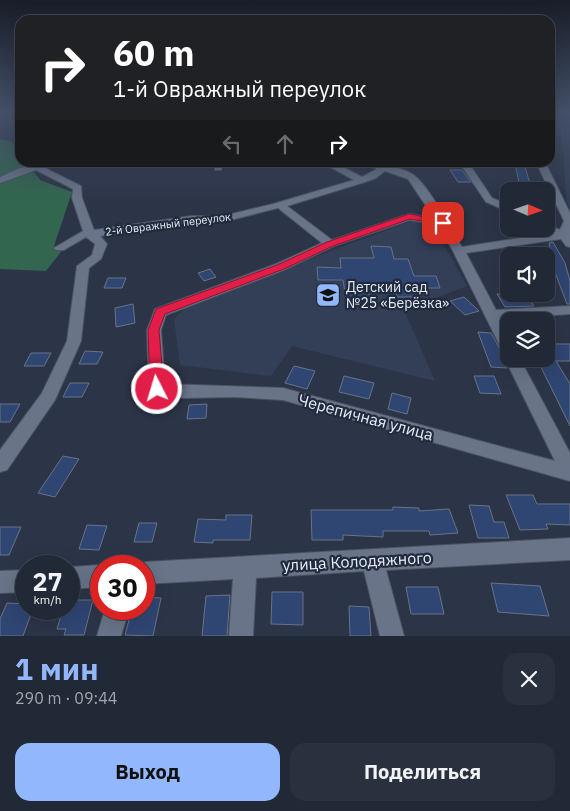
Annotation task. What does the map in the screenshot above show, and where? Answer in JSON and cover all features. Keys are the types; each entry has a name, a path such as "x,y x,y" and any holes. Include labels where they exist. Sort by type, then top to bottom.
{"street":[{"path":"335,167 362,180"},
{"path":"380,167 395,170 411,177 428,199 459,251 500,331"},
{"path":"466,167 489,200 500,205"},
{"path":"542,167 569,221 568,239"},
{"path":"0,180 22,170 37,168 78,188 77,198 87,228 101,244 97,257 83,266 74,341 49,396 0,464"},
{"name":"2-й Овражный переулок","path":"60,248 84,234 103,233 192,219 223,219 280,205 362,180 373,176 383,168"},
{"path":"280,205 330,244 409,217 443,223"},
{"path":"555,232 568,239"},
{"path":"459,251 568,239"},
{"name":"Черепичная улица","path":"330,244 280,267 160,312 154,330 157,389 183,392 234,390 283,394 570,472"},
{"path":"492,315 570,310"},
{"path":"517,367 570,472"},
{"name":"улица Колодяжного","path":"155,572 570,549"},
{"path":"372,561 392,636"},
{"path":"241,636 245,566"},
{"path":"0,582 15,581"},
{"path":"109,636 113,620"}],"shaded area":[{"path":"562,141 570,141 570,208 566,200"},
{"name":"Детский сад №25 «Берёзка»","path":"414,220 431,222 467,286 404,310 435,381 292,346 271,376 180,365 174,319 189,304"}],"green space":[{"path":"0,141 9,141 15,146 15,167 30,167 40,180 72,192 54,246 64,248 46,271 0,269"}],"building":[{"path":"516,167 525,167 529,182 519,182"},
{"path":"450,170 462,170 471,182 458,182"},
{"path":"553,242 565,263 570,281 570,304 567,304 555,272 555,247 550,247 549,243"},
{"path":"371,246 391,247 394,259 408,259 414,276 436,276 440,288 417,288 420,297 397,297 394,285 367,285 370,299 346,299 343,280 318,280 317,267 341,268 340,258 374,258"},
{"path":"210,269 216,277 204,281 198,273"},
{"path":"108,278 126,278 122,288 104,288"},
{"path":"464,297 479,311 465,315 450,301"},
{"path":"502,302 532,302 534,306 505,307"},
{"path":"133,304 135,323 116,327 115,308"},
{"path":"478,332 491,333 500,349 500,367 507,368 491,367"},
{"path":"555,344 570,344 570,361 556,361 570,384 570,426 541,367 555,367"},
{"path":"85,351 103,352 97,364 79,364"},
{"path":"31,353 51,353 44,366 24,366"},
{"path":"294,366 315,371 307,389 285,383"},
{"path":"344,376 374,383 369,399 339,392"},
{"path":"474,376 494,376 501,394 480,393"},
{"path":"70,383 89,383 82,397 63,397"},
{"path":"392,393 411,398 407,414 388,409"},
{"path":"0,404 20,404 10,422 0,422"},
{"path":"207,404 206,418 187,419 189,405"},
{"path":"63,456 79,459 55,497 38,493"},
{"path":"506,495 533,495 537,504 570,504 570,525 546,524 548,529 520,530"},
{"path":"469,505 489,506 494,522 504,522 509,538 478,538"},
{"path":"393,507 419,508 419,511 449,509 458,533 430,535 429,531 383,531 383,537 343,535 343,540 312,540 311,510 393,510"},
{"path":"226,515 252,515 250,540 213,540 213,543 194,542 198,519 226,520"},
{"path":"139,523 157,523 152,542 134,542"},
{"path":"87,525 107,526 99,550 79,549"},
{"path":"0,527 21,527 9,555 0,555"},
{"path":"491,583 540,586 549,616 498,612"},
{"path":"406,587 438,587 444,614 411,614"},
{"path":"272,592 303,592 303,625 271,624"},
{"path":"230,595 227,636 202,636 206,596"},
{"path":"155,598 161,598 153,636 125,635 129,620 155,620"},
{"path":"80,600 90,600 90,612 84,635 64,635 66,629 57,629 60,620 80,620"},
{"path":"7,603 15,603 15,620 29,620 23,636 0,636 0,619"},
{"path":"349,606 369,607 371,636 350,636"}],"place":[{"name":"Детский сад №25 «Берёзка»","path":"328,295"}],"route":[{"path":"157,389 154,330 160,312 280,267 330,244 409,217 443,223"}]}
